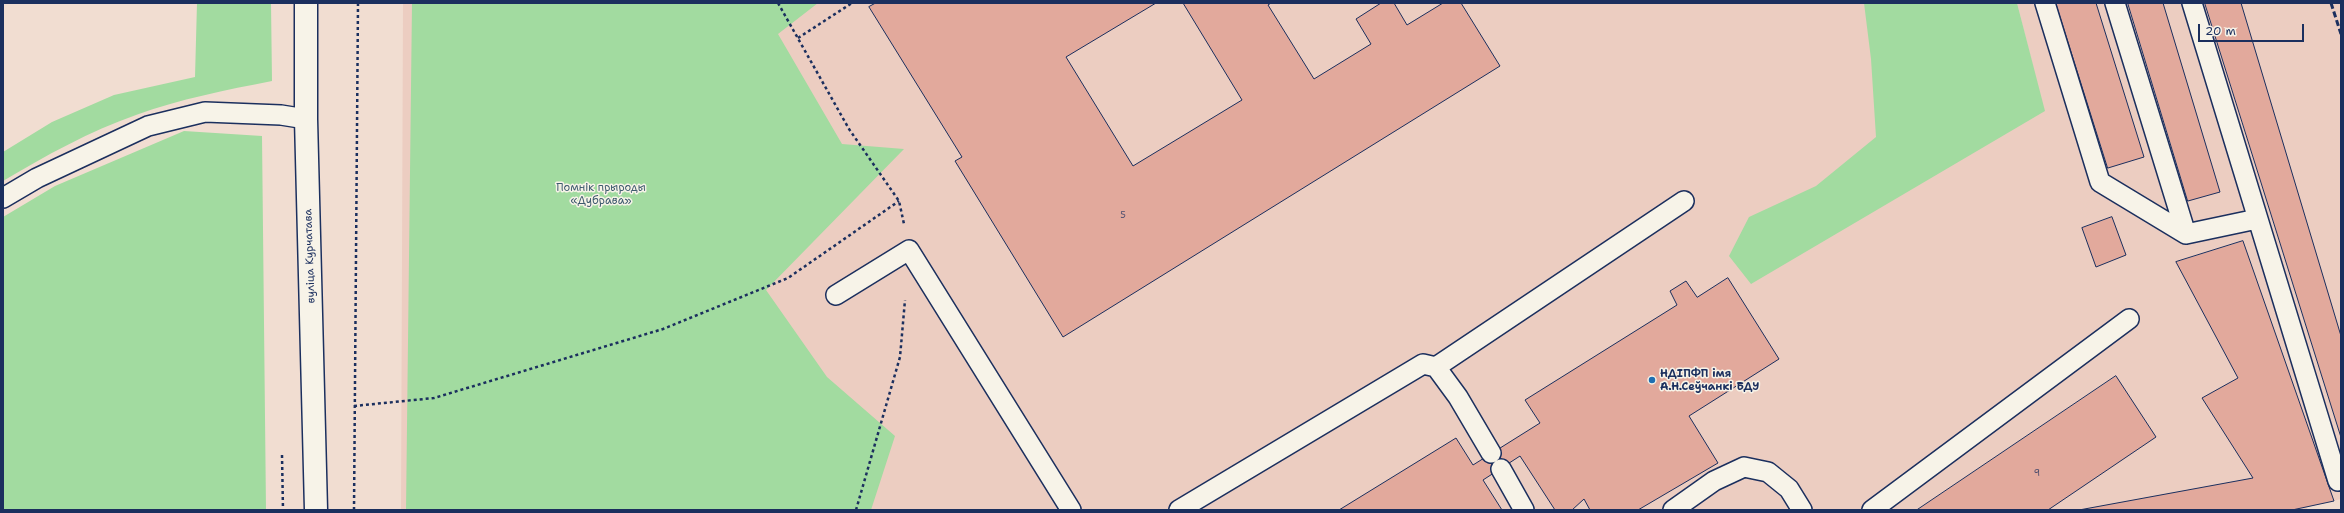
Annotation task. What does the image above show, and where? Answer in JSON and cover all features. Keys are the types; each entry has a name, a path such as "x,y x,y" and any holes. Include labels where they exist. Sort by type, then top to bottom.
{"street":[{"name":"вуліца Курчатава","path":"306,3 306,119 316,510"}],"lane":[{"path":"2045,3 2100,182 2186,234 2258,219"},
{"path":"2115,3 2186,234"},
{"path":"2192,3 2338,481"},
{"path":"3,198 37,178 148,126 205,112 280,115 306,119"},
{"path":"1436,367 1684,200"},
{"path":"836,295 909,250 1071,510"},
{"path":"1872,510 2129,319"},
{"path":"1179,510 1423,364 1436,367 1458,397 1524,510"},
{"path":"1673,510 1714,481 1744,467 1768,472 1789,489 1802,510"}],"path":[{"path":"354,510 358,3"},
{"path":"778,3 849,129 899,201 909,250"},
{"path":"798,38 852,3"},
{"path":"354,406 434,398 662,329 788,278 899,201"},
{"path":"856,510 900,357 905,296"}],"shaded area":[{"path":"403,3 2014,3 2036,79 2017,3 2341,3 2341,499 2308,507 2306,510 401,510"}],"green space":[{"path":"197,3 271,3 272,81 220,91 153,109 119,121 35,162 3,181 3,152 52,122 114,95 195,77"},
{"name":"Помнік прыроды «Дубрава»","path":"412,3 818,3 778,34 842,144 904,149 766,290 827,377 895,436 871,510 406,510"},
{"path":"1864,3 2017,3 2045,111 1751,284 1729,256 1749,217 1816,186 1876,137 1871,59"},
{"path":"184,131 262,136 266,510 3,510 3,217 55,186"}],"building":[{"path":"876,3 1156,3 1066,57 1133,166 1242,100 1183,3 1271,3 1268,5 1314,79 1371,44 1356,19 1381,3 1394,3 1407,25 1443,3 1461,3 1500,66 1063,337 955,161 962,157 869,7"},
{"path":"2056,3 2096,3 2144,157 2108,168"},
{"path":"2128,3 2163,3 2220,192 2188,201"},
{"path":"2205,3 2241,3 2341,336 2341,437"},
{"path":"2112,217 2126,255 2096,267 2082,228"},
{"path":"2243,241 2334,501 2292,510 2079,510 2253,478 2202,398 2238,378 2176,262"},
{"name":"НДІПФП імя А.Н.Сеўчанкі БДУ","path":"1728,278 1779,359 1689,416 1718,463 1638,510 1590,510 1584,499 1572,510 1555,510 1520,456 1483,480 1502,510 1339,510 1456,438 1473,465 1540,423 1525,400 1677,305 1670,291 1686,281 1697,297"},
{"path":"2116,376 2156,437 2048,510 1917,510"}],"railway":[{"path":"2331,3 2341,34"}],"place":[{"name":"НДІПФП імя А.Н.Сеўчанкі БДУ","path":"1652,380"}]}
